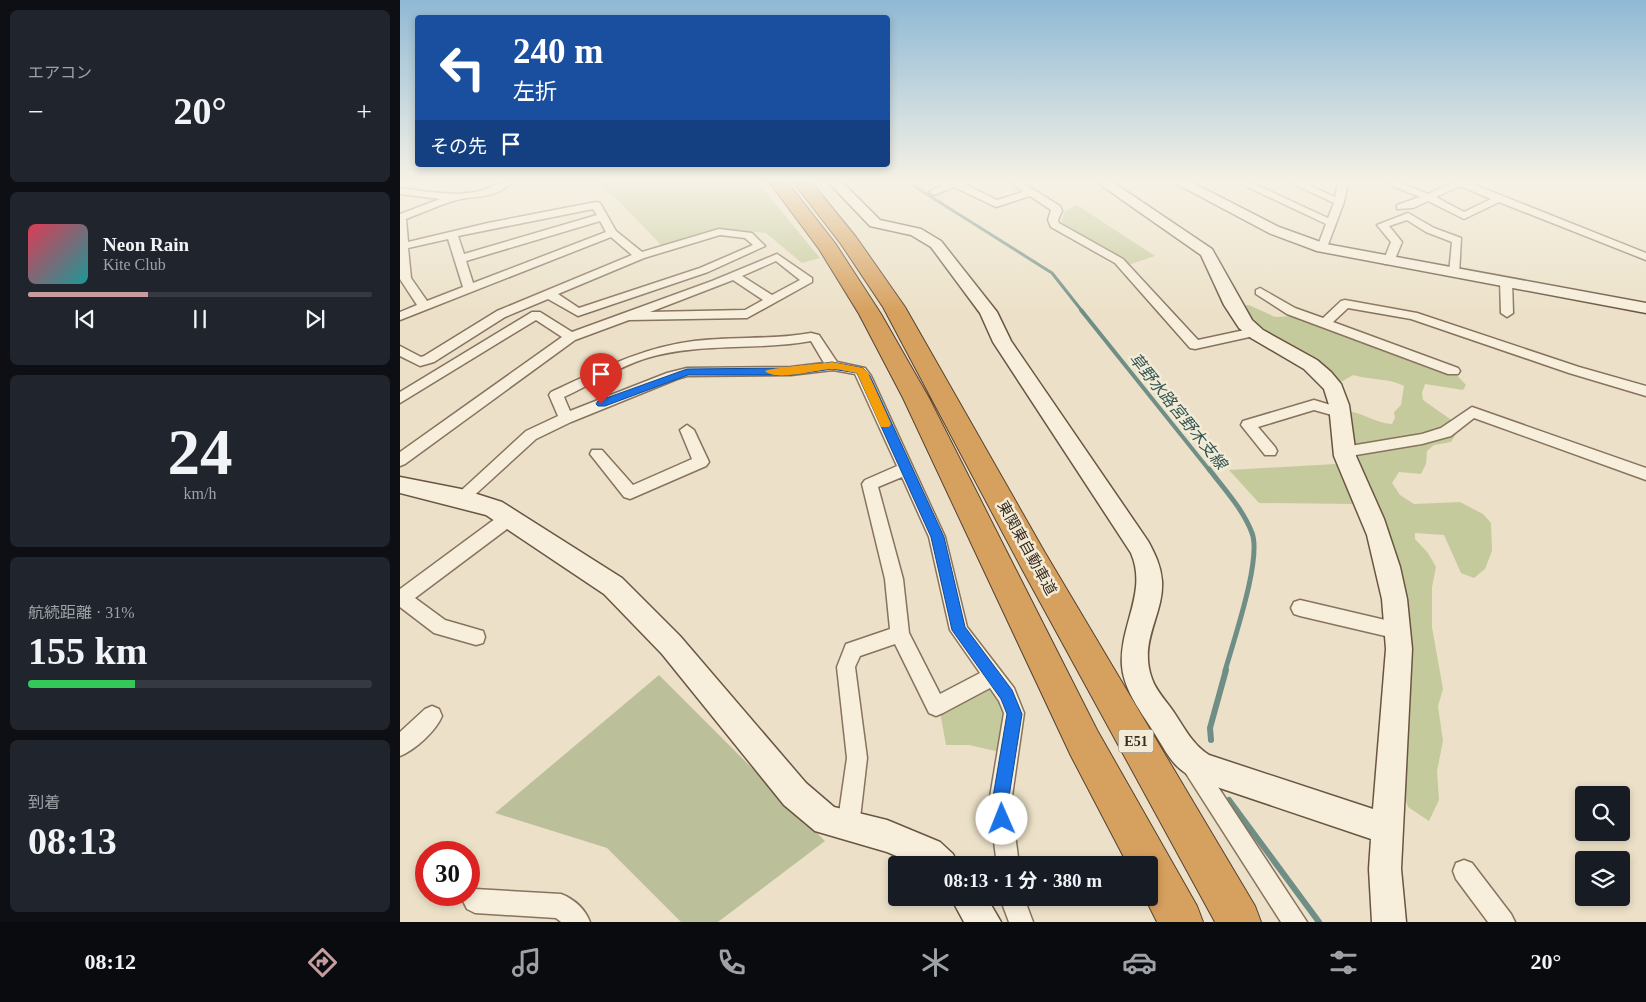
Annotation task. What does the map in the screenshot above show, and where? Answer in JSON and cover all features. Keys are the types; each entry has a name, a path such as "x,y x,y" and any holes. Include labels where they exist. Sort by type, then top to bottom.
{"highway":[{"name":"東関東自動車道","path":"815,226 855,268 908,332 1017,568 1084,743 1182,922"},
{"name":"東関東自動車道","path":"829,226 855,268 916,398 1017,568 1239,922"}],"street":[{"path":"400,226 402,279 424,306"},
{"path":"401,247 495,226"},
{"path":"460,260 572,226"},
{"path":"608,226 612,233 640,256"},
{"path":"889,226 916,232 936,244 988,312 1002,342 1140,548 1147,563 1150,582 1148,602 1136,635 1135,666 1140,686 1295,922"},
{"path":"1057,226 1119,261 1195,345 1254,332"},
{"path":"1168,226 1207,252 1217,264 1239,318 1254,332 1282,347 1317,370 1335,390 1344,452 1374,520 1386,557 1398,631 1397,687 1385,869 1389,922"},
{"path":"1266,226 1322,248 1389,262 1506,281 1646,308"},
{"path":"1322,248 1330,226"},
{"path":"1383,226 1397,242 1389,262"},
{"path":"1424,226 1457,240 1455,273"},
{"path":"1567,226 1646,257"},
{"path":"400,350 420,362 429,359 501,314 640,256 719,232 748,235 760,246 704,270 578,312 549,294"},
{"path":"400,316 612,233"},
{"path":"452,235 469,289"},
{"path":"400,460 571,337 735,276 777,257 808,280 747,314 628,316"},
{"path":"735,276 771,300"},
{"path":"1506,281 1507,313"},
{"path":"1260,292 1291,311 1454,370"},
{"path":"1324,324 1345,304 1413,316 1574,370 1646,391"},
{"path":"400,398 536,315 571,337"},
{"path":"566,418 556,395 643,355 688,346 783,342 811,337 815,338 832,366"},
{"path":"687,372 688,346"},
{"path":"461,498 531,435 566,418 687,372 791,371 832,366 860,370 937,537 959,630 1007,695 1014,714 1000,803 1007,856"},
{"path":"1270,451 1248,425 1314,405 1339,412"},
{"path":"1344,452 1422,439 1446,432 1472,412 1646,474"},
{"path":"597,454 630,493 701,462 687,430"},
{"path":"906,469 870,484 894,579 900,634 936,706 994,676"},
{"path":"400,485 461,498 494,508 612,586 672,645 795,794 826,820 887,836 931,856"},
{"path":"476,638 440,627 402,598 509,518"},
{"path":"1300,608 1398,631"},
{"path":"848,827 857,758 846,667 853,650 900,634"},
{"path":"400,746 432,716"},
{"path":"1187,758 1202,767 1388,829"},
{"path":"1464,871 1503,922"},
{"path":"480,901 561,906 578,922"},
{"path":"973,906 984,922"},
{"path":"1015,906 1021,922"}],"green space":[{"path":"643,226 794,226 820,258 802,263 766,233 719,228 662,246"},
{"path":"1064,226 1109,226 1155,256 1128,265"},
{"path":"1240,305 1249,305 1275,317 1297,316 1357,341 1453,371 1466,385 1463,390 1425,384 1422,393 1423,400 1450,419 1457,432 1451,442 1434,445 1427,451 1426,464 1421,474 1399,472 1392,483 1400,495 1414,504 1460,502 1483,514 1491,523 1492,551 1485,569 1474,578 1461,573 1444,535 1415,533 1415,539 1428,553 1436,567 1432,587 1432,627 1443,689 1438,706 1443,741 1437,771 1439,800 1429,821 1408,807 1402,788 1403,648 1355,466 1346,411 1392,424 1395,418 1394,412 1401,405 1404,386 1398,383 1353,375 1343,381 1337,381 1260,330 1248,320"},
{"path":"1336,464 1353,504 1259,503 1229,470"},
{"path":"659,675 825,841 718,922 681,922 607,848 495,813"},
{"path":"980,687 996,691 1010,711 1000,752 969,745 946,745 940,712"}],"waterway":[{"name":"草野水路宮野木支線","path":"977,226 1052,273 1082,311"},
{"name":"草野水路宮野木支線","path":"1081,310 1210,471"},
{"name":"草野水路宮野木支線","path":"1209,469 1244,516 1252,533 1254,545 1250,580 1225,671"},
{"name":"草野水路宮野木支線","path":"1211,740 1210,728 1226,670"},
{"path":"1229,800 1319,922"}],"slow traffic":[{"path":"770,371 817,369 832,366 860,370 885,424"}],"route":[{"path":"601,404 687,372 791,371 832,366 860,370 937,537 959,630 1007,695 1014,714 1000,803 1002,819"}]}
